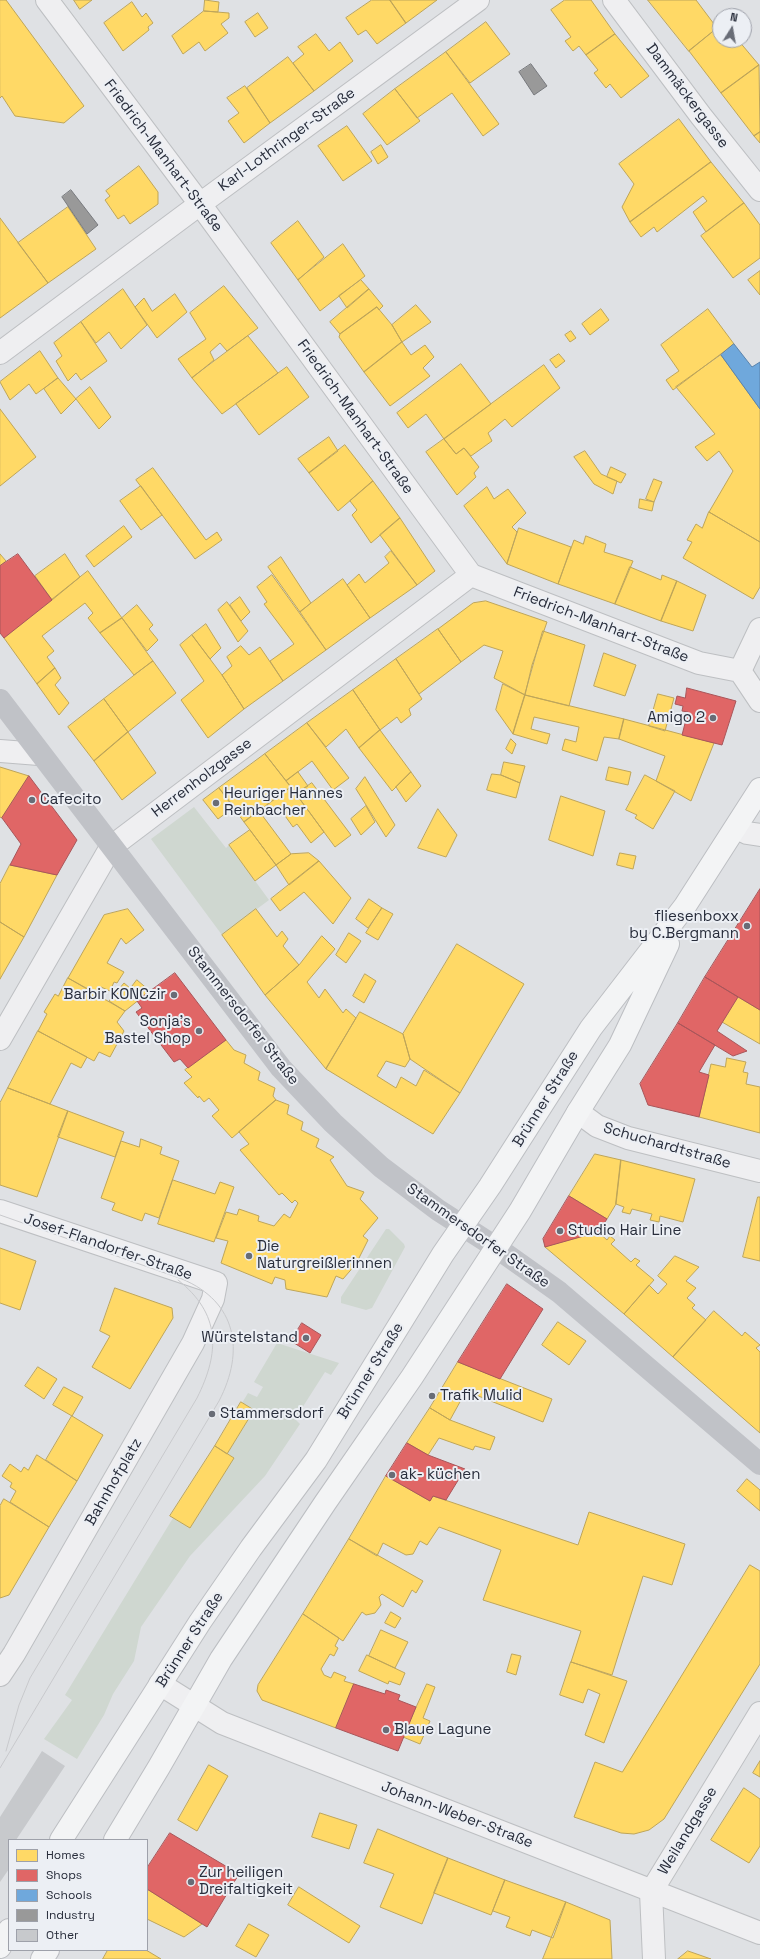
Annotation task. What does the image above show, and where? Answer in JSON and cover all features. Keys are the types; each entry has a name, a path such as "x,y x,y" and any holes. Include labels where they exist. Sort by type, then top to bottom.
{"main road":[{"name":"Stammersdorfer Straße","path":"0,700 39,754 111,847 133,872 281,1068 333,1124 381,1167 438,1210 497,1248 559,1292 760,1464"},
{"name":"Brünner Straße","path":"62,1839 191,1635 250,1548 316,1460 443,1254 490,1186 591,1028 685,906 737,828 760,789"},
{"name":"Brünner Straße","path":"116,1839 221,1659 324,1503 412,1377 497,1248 578,1112 620,1045 685,906"},
{"path":"0,1947 8,1932"}],"street":[{"name":"Friedrich-Manhart-Straße","path":"47,0 200,204 471,575 699,663 740,671"},
{"name":"Karl-Lothringer-Straße","path":"0,353 478,0"},
{"name":"Dammäckergasse","path":"614,0 701,116 760,190"},
{"name":"Herrenholzgasse","path":"0,1038 111,847 471,575"},
{"path":"760,629 740,671 760,701"},
{"path":"0,751 39,754"},
{"path":"737,828 747,833 760,835"},
{"name":"Schuchardtstraße","path":"578,1112 597,1126 628,1138 760,1171"},
{"name":"Josef-Flandorfer-Straße","path":"0,1211 216,1284"},
{"name":"Bahnhofplatz","path":"0,1675 7,1650 192,1343 213,1299 216,1284"},
{"name":"Johann-Weber-Straße","path":"160,1684 222,1723 651,1892 760,1933"},
{"name":"Weilandgasse","path":"654,1959 651,1892 760,1713"}],"shaded area":[{"path":"194,807 226,848 229,845 269,900 222,935 151,839"},
{"path":"386,1229 389,1229 404,1244 405,1247 372,1308 366,1310 341,1303 341,1297"},
{"path":"277,1343 339,1363 331,1375 325,1372 295,1419 300,1424 265,1476 190,1556 141,1627 134,1661 113,1694 104,1715 77,1759 44,1739 72,1700 65,1695 173,1518 190,1528 234,1458 227,1454 254,1411 242,1403 248,1393 257,1397 263,1387 254,1382"}],"building: Homes":[{"path":"0,0 6,0 84,106 64,123 15,116 2,96 0,98"},
{"path":"74,0 92,0 80,9"},
{"path":"205,0 219,2 218,12 204,11"},
{"path":"372,0 390,0 406,23 377,44 366,30 358,35 346,18"},
{"path":"390,0 437,0 406,23"},
{"path":"565,0 591,0 615,34 586,55 579,46 573,51 565,41 571,37 551,10"},
{"path":"648,0 696,0 712,21 712,32 689,51"},
{"path":"132,2 142,17 146,13 153,23 148,27 149,30 123,51 104,23"},
{"path":"204,11 229,13 229,18 221,24 228,33 205,51 199,42 183,54 172,36"},
{"path":"258,13 268,28 255,37 245,22"},
{"path":"486,22 510,54 470,83 446,52"},
{"path":"712,32 712,48 745,48 759,65 721,93 689,51"},
{"path":"316,34 329,51 340,42 353,61 314,91 293,63 304,54 298,47"},
{"path":"615,34 649,76 621,98 610,84 606,88 594,73 598,70 586,55"},
{"path":"446,52 499,124 483,136 452,93 417,118 395,89"},
{"path":"288,57 314,91 270,123 247,88"},
{"path":"759,65 760,132 754,136 721,93"},
{"path":"245,86 270,123 244,143 228,121 239,113 227,98"},
{"path":"395,89 420,121 387,145 363,114"},
{"path":"679,119 711,162 630,222 622,207 634,184 619,164"},
{"path":"347,126 372,161 343,181 318,146"},
{"path":"760,132 760,143 754,136"},
{"path":"381,145 388,157 378,164 371,152"},
{"path":"711,162 744,203 706,232 693,212 707,201 703,196 657,232 654,227 641,237 630,222"},
{"path":"139,166 158,192 158,204 130,224 124,215 118,219 105,200 110,196 106,191"},
{"path":"744,203 760,225 760,258 733,278 701,236"},
{"path":"68,207 96,249 48,283 18,243"},
{"path":"0,218 48,283 0,318"},
{"path":"298,221 324,257 298,280 271,243"},
{"path":"343,244 365,276 320,311 298,280"},
{"path":"760,271 760,295 748,280"},
{"path":"361,280 369,289 347,308 339,296"},
{"path":"224,286 258,328 227,351 220,343 210,352 214,360 192,378 178,359 206,339 190,313"},
{"path":"123,289 147,325 121,349 109,332 96,343 81,322"},
{"path":"369,289 383,306 379,310 377,307 340,334 330,322"},
{"path":"175,294 187,312 157,338 135,307 144,298 152,311"},
{"path":"416,305 431,322 402,342 392,325"},
{"path":"377,307 392,325 402,342 364,372 339,337 340,334"},
{"path":"601,309 609,320 590,335 582,324"},
{"path":"708,309 734,344 673,390 666,380 679,371 661,345"},
{"path":"81,322 107,361 81,380 76,373 68,381 56,361 62,356 54,343"},
{"path":"571,331 576,338 570,342 565,335"},
{"path":"248,336 278,373 222,414 192,378"},
{"path":"402,342 411,355 425,345 434,357 423,368 430,376 390,406 364,372"},
{"path":"40,351 58,378 36,394 29,384 10,400 0,382"},
{"path":"559,354 565,361 556,368 550,360"},
{"path":"721,355 760,409 760,542 709,512 733,471 719,451 707,461 695,447 715,434 676,387"},
{"path":"461,364 491,404 444,439 426,414 408,428 397,413"},
{"path":"544,365 560,388 512,427 505,419 488,433 492,441 471,456 464,448 456,454 444,439"},
{"path":"287,367 309,397 259,435 236,404"},
{"path":"58,378 76,399 61,414 44,389"},
{"path":"90,387 111,417 99,429 76,399"},
{"path":"0,409 36,457 0,486"},
{"path":"329,437 338,451 309,473 298,459"},
{"path":"444,439 456,454 464,448 479,467 474,473 476,477 457,495 426,452"},
{"path":"345,445 373,481 338,511 309,473"},
{"path":"585,451 601,474 617,481 613,494 594,484 574,457"},
{"path":"611,467 626,474 621,483 607,477"},
{"path":"153,468 206,540 217,532 222,540 195,559 136,480"},
{"path":"654,479 662,482 654,502 646,499"},
{"path":"373,481 400,518 371,543 352,515 357,510 350,501"},
{"path":"141,486 162,515 141,530 120,501"},
{"path":"487,487 494,499 508,489 526,513 512,527 517,532 507,564 464,506"},
{"path":"640,499 654,502 652,511 639,508"},
{"path":"709,512 760,542 760,587 753,599 683,558 692,542 687,540 696,524 702,528"},
{"path":"400,518 435,571 417,585 380,535"},
{"path":"124,526 132,537 94,567 86,556"},
{"path":"519,528 571,547 558,584 507,564"},
{"path":"586,536 606,544 604,552 633,561 615,604 558,584 574,540 583,544"},
{"path":"391,551 417,585 370,618 347,585 359,574 365,583 389,563 385,557"},
{"path":"0,554 6,561 0,566"},
{"path":"65,554 80,577 52,600 35,576"},
{"path":"281,557 311,603 300,612 268,567"},
{"path":"630,567 661,580 662,575 677,581 661,621 615,604"},
{"path":"88,571 122,618 100,633 88,618 93,613 85,603 42,636 54,651 47,657 55,668 37,684 4,638"},
{"path":"272,575 326,650 283,681 270,661 294,644 264,604 267,602 257,587"},
{"path":"343,579 370,618 326,650 300,612"},
{"path":"677,581 706,595 693,631 661,621"},
{"path":"240,597 250,612 241,621 230,605"},
{"path":"486,601 547,622 532,665 525,695 494,678 503,651 484,645 461,662 438,629 473,603"},
{"path":"227,602 248,631 238,642 218,610"},
{"path":"137,605 153,625 149,629 158,640 147,651 122,618"},
{"path":"122,618 153,661 134,675 100,633"},
{"path":"206,624 221,648 210,659 192,635"},
{"path":"438,629 461,662 419,694 396,659"},
{"path":"543,631 585,645 569,706 525,695"},
{"path":"192,635 222,675 244,709 208,738 181,700 204,681 180,645"},
{"path":"241,646 249,655 260,647 283,681 244,709 222,675 232,666 227,657"},
{"path":"604,653 636,665 625,696 594,686"},
{"path":"396,659 422,699 409,709 411,715 401,723 397,717 380,730 353,690"},
{"path":"153,661 176,693 128,732 104,699"},
{"path":"55,668 61,678 55,685 69,703 59,715 37,684"},
{"path":"503,684 525,695 513,734 496,710"},
{"path":"353,690 380,730 359,748 346,729 326,747 307,723"},
{"path":"658,694 674,698 665,731 649,726"},
{"path":"525,695 624,719 619,739 604,737 597,761 562,750 565,739 576,742 579,727 534,717 531,729 550,734 547,744 513,734"},
{"path":"104,699 128,732 94,761 68,727"},
{"path":"624,719 714,743 691,801 656,781 665,756 619,739"},
{"path":"307,723 349,778 333,790 312,761 286,781 265,754"},
{"path":"380,730 411,772 392,791 359,748"},
{"path":"128,732 156,773 122,800 94,761"},
{"path":"511,739 516,744 512,754 506,749"},
{"path":"265,754 291,787 244,822 219,788"},
{"path":"504,762 525,766 520,783 501,775"},
{"path":"0,767 29,776 2,818 0,817"},
{"path":"609,767 631,772 628,785 606,780"},
{"path":"298,772 308,786 296,794 286,781"},
{"path":"411,772 421,786 406,802 396,787"},
{"path":"492,774 501,775 520,783 516,798 487,790"},
{"path":"645,775 675,791 653,829 635,818 637,815 626,810"},
{"path":"365,777 395,825 386,837 356,789"},
{"path":"312,783 351,835 335,847 296,794"},
{"path":"291,787 324,832 311,843 297,824 293,827 278,806 271,811 267,805"},
{"path":"219,788 234,807 218,819 203,800"},
{"path":"561,796 605,811 593,856 549,840"},
{"path":"366,806 375,822 361,835 351,819"},
{"path":"438,809 457,835 446,857 418,848"},
{"path":"259,811 291,854 276,865 244,822"},
{"path":"250,830 276,865 255,881 229,845"},
{"path":"309,853 319,861 289,885 276,865 291,854"},
{"path":"620,853 636,856 633,869 617,865"},
{"path":"319,861 351,898 333,924 304,892 280,911 271,899"},
{"path":"10,865 57,875 24,937 0,922 0,884"},
{"path":"369,899 382,908 368,928 356,919"},
{"path":"382,908 393,914 378,940 366,933"},
{"path":"128,909 144,930 126,944 121,938 107,963 124,972 117,983 114,982 110,991 101,987 97,994 68,978 104,915"},
{"path":"256,909 277,937 282,931 288,939 283,946 299,965 265,995 222,935"},
{"path":"0,922 24,937 0,979"},
{"path":"349,933 361,941 346,963 336,955"},
{"path":"322,936 335,949 307,982 319,998 325,989 343,1013 346,1009 356,1018 326,1069 265,995 299,965"},
{"path":"457,944 524,984 460,1093 410,1059 403,1034"},
{"path":"365,974 376,981 364,1003 353,996"},
{"path":"68,978 125,1011 117,1022 124,1031 110,1057 99,1052 94,1061 38,1031 47,1014 44,1012 55,994 58,996"},
{"path":"137,980 150,991 125,1011 109,1001 124,983 130,988"},
{"path":"738,997 760,1010 760,1044 722,1022"},
{"path":"360,1012 403,1034 410,1059 405,1067 386,1061 377,1076 396,1088 401,1077 416,1086 424,1070 460,1093 433,1134 326,1069"},
{"path":"38,1031 87,1057 81,1068 71,1063 50,1104 8,1088"},
{"path":"226,1040 234,1050 246,1055 244,1063 260,1072 258,1080 275,1088 273,1096 276,1100 232,1138 212,1116 219,1110 209,1098 204,1102 199,1096 198,1098 184,1083 192,1077 185,1070"},
{"path":"727,1058 746,1062 743,1072 748,1073 746,1084 760,1087 760,1133 699,1117 711,1064 725,1067"},
{"path":"8,1088 68,1111 37,1197 0,1185 0,1103"},
{"path":"276,1100 289,1105 287,1114 303,1122 301,1130 319,1139 316,1147 334,1157 330,1160 347,1186 364,1192 360,1199 378,1218 363,1236 368,1240 356,1264 343,1279 336,1276 327,1297 286,1289 285,1280 275,1277 272,1284 221,1263 228,1241 216,1238 226,1212 237,1215 239,1209 259,1216 258,1221 274,1226 284,1214 290,1218 298,1203 295,1200 292,1203 282,1193 279,1195 240,1150 249,1144 239,1132"},
{"path":"68,1111 124,1132 115,1157 58,1137"},
{"path":"141,1139 162,1147 160,1154 179,1161 159,1218 145,1213 142,1221 112,1210 115,1203 101,1198 121,1141 139,1147"},
{"path":"595,1154 621,1160 616,1204 607,1219 569,1196"},
{"path":"621,1160 695,1179 683,1222 660,1216 659,1222 650,1220 652,1214 632,1209 630,1214 622,1212 624,1207 616,1204"},
{"path":"173,1180 215,1194 220,1182 234,1187 214,1242 158,1224"},
{"path":"758,1197 760,1197 760,1261 743,1257"},
{"path":"598,1232 607,1240 610,1236 615,1240 611,1244 631,1262 635,1258 640,1261 636,1265 654,1280 624,1314 545,1247"},
{"path":"0,1248 36,1261 20,1310 0,1303"},
{"path":"675,1256 699,1267 686,1281 696,1288 687,1298 695,1305 692,1308 706,1320 673,1357 624,1314 649,1285 658,1294 667,1284 658,1276"},
{"path":"115,1288 172,1308 173,1318 130,1389 92,1367 110,1336 100,1331"},
{"path":"714,1311 742,1336 745,1332 760,1345 756,1348 760,1352 760,1433 673,1357"},
{"path":"558,1322 586,1341 569,1365 542,1345"},
{"path":"458,1362 552,1399 543,1422 466,1391 450,1420 430,1408"},
{"path":"38,1367 57,1379 44,1399 25,1386"},
{"path":"64,1387 83,1397 72,1416 53,1405"},
{"path":"241,1402 254,1410 227,1454 215,1446"},
{"path":"430,1408 450,1420 495,1437 490,1450 475,1446 473,1450 439,1438 428,1455 407,1443"},
{"path":"72,1416 103,1435 77,1481 46,1460"},
{"path":"215,1446 234,1458 190,1528 170,1516"},
{"path":"37,1455 77,1481 49,1527 10,1502 16,1491 10,1487 12,1483 2,1476 10,1464 21,1472 24,1467 28,1470"},
{"path":"386,1476 430,1501 433,1496 578,1545 589,1512 685,1544 672,1585 643,1576 612,1675 571,1662 581,1631 483,1600 501,1550 439,1527 427,1545 420,1541 413,1554 406,1555 383,1543 377,1556 349,1539"},
{"path":"747,1479 760,1490 760,1511 737,1491"},
{"path":"4,1499 49,1527 9,1595 0,1598 0,1506"},
{"path":"349,1539 423,1581 416,1593 412,1590 403,1607 382,1594 379,1597 381,1605 375,1613 366,1615 362,1612 343,1641 303,1614"},
{"path":"750,1565 760,1571 760,1664 664,1819 649,1830 634,1834 621,1833 574,1817 595,1762 622,1772"},
{"path":"391,1612 401,1618 395,1628 385,1623"},
{"path":"303,1614 339,1638 335,1646 338,1648 334,1656 330,1654 321,1669 324,1675 331,1678 334,1672 346,1677 344,1681 354,1684 336,1728 262,1700 257,1691 258,1685"},
{"path":"381,1630 408,1642 395,1668 369,1656"},
{"path":"512,1654 521,1656 516,1675 507,1672"},
{"path":"367,1655 405,1673 400,1685 389,1681 388,1684 359,1671"},
{"path":"571,1662 627,1681 604,1743 585,1735 600,1694 588,1689 583,1703 560,1695"},
{"path":"427,1684 435,1687 423,1718 430,1721 420,1744 403,1737"},
{"path":"760,1761 760,1777 753,1773"},
{"path":"209,1765 228,1776 197,1831 178,1820"},
{"path":"744,1788 760,1799 760,1846 749,1863 711,1840"},
{"path":"320,1813 357,1825 349,1849 312,1837"},
{"path":"378,1829 448,1858 422,1924 380,1907 394,1874 364,1863"},
{"path":"448,1858 505,1880 491,1915 434,1893"},
{"path":"505,1880 566,1902 553,1938 532,1930 530,1936 506,1927 510,1917 493,1911"},
{"path":"299,1887 360,1926 349,1943 288,1905"},
{"path":"148,1890 202,1924 184,1937 148,1919"},
{"path":"566,1902 610,1920 612,1959 543,1959"},
{"path":"249,1924 269,1935 256,1957 236,1946"},
{"path":"107,1951 148,1951 161,1959 103,1959"},
{"path":"688,1951 711,1959 678,1959"}],"building: Shops":[{"path":"18,554 52,600 4,638 0,633 0,566"},
{"path":"687,688 736,701 722,745 682,735 688,712 682,711 683,706 675,704 677,696 685,698"},
{"path":"29,776 77,840 57,875 10,865 21,844 2,818"},
{"path":"760,889 760,1010 705,977"},
{"path":"175,973 226,1040 188,1068 180,1059 174,1062 136,1012 142,1008 137,1001"},
{"path":"705,977 738,997 717,1031 747,1051 733,1056 678,1023"},
{"path":"678,1023 715,1045 699,1072 709,1075 699,1117 648,1105 640,1084"},
{"path":"569,1196 607,1219 598,1232 545,1247 543,1239"},
{"path":"507,1284 543,1309 500,1379 458,1362"},
{"path":"302,1323 321,1335 310,1353 291,1341"},
{"path":"407,1443 428,1455 465,1469 446,1500 433,1496 430,1501 386,1476"},
{"path":"354,1684 385,1694 386,1690 400,1695 398,1700 416,1707 398,1751 336,1728"},
{"name":"Zur heiligen Dreifaltigkeit","path":"170,1833 239,1874 207,1927 148,1890 148,1866"}],"building: Schools":[{"path":"734,344 752,367 760,362 760,409 721,355"}],"building: Industry":[{"path":"531,64 547,86 534,95 519,72"},
{"path":"71,190 98,225 87,234 62,197"}],"building: Other":[{"path":"42,1751 65,1766 17,1839 8,1839 8,1870 0,1882 0,1817"}],"tram line":[{"path":"0,1215 182,1279 200,1289 215,1301 225,1315 231,1330 233,1346 232,1364 227,1382 219,1401 0,1768"},
{"path":"6,1751 19,1705 30,1678 197,1398 205,1381 210,1365 212,1349 212,1334 209,1320 202,1306 192,1293 178,1280"}],"place":[{"name":"Amigo 2","path":"713,718"},
{"name":"Cafecito","path":"32,800"},
{"name":"Heuriger Hannes Reinbacher","path":"216,803"},
{"name":"fliesenboxx by C.Bergmann","path":"747,926"},
{"name":"Barbir KONCzir","path":"174,995"},
{"name":"Sonja's Bastel Shop","path":"199,1031"},
{"name":"Studio Hair Line","path":"560,1231"},
{"name":"Die Naturgreißlerinnen","path":"249,1256"},
{"name":"Würstelstand","path":"306,1338"},
{"name":"Trafik Mulid","path":"432,1396"},
{"name":"Stammersdorf","path":"212,1414"},
{"name":"ak- küchen","path":"392,1475"},
{"name":"Blaue Lagune","path":"386,1730"},
{"name":"Zur heiligen Dreifaltigkeit","path":"191,1882"}]}
